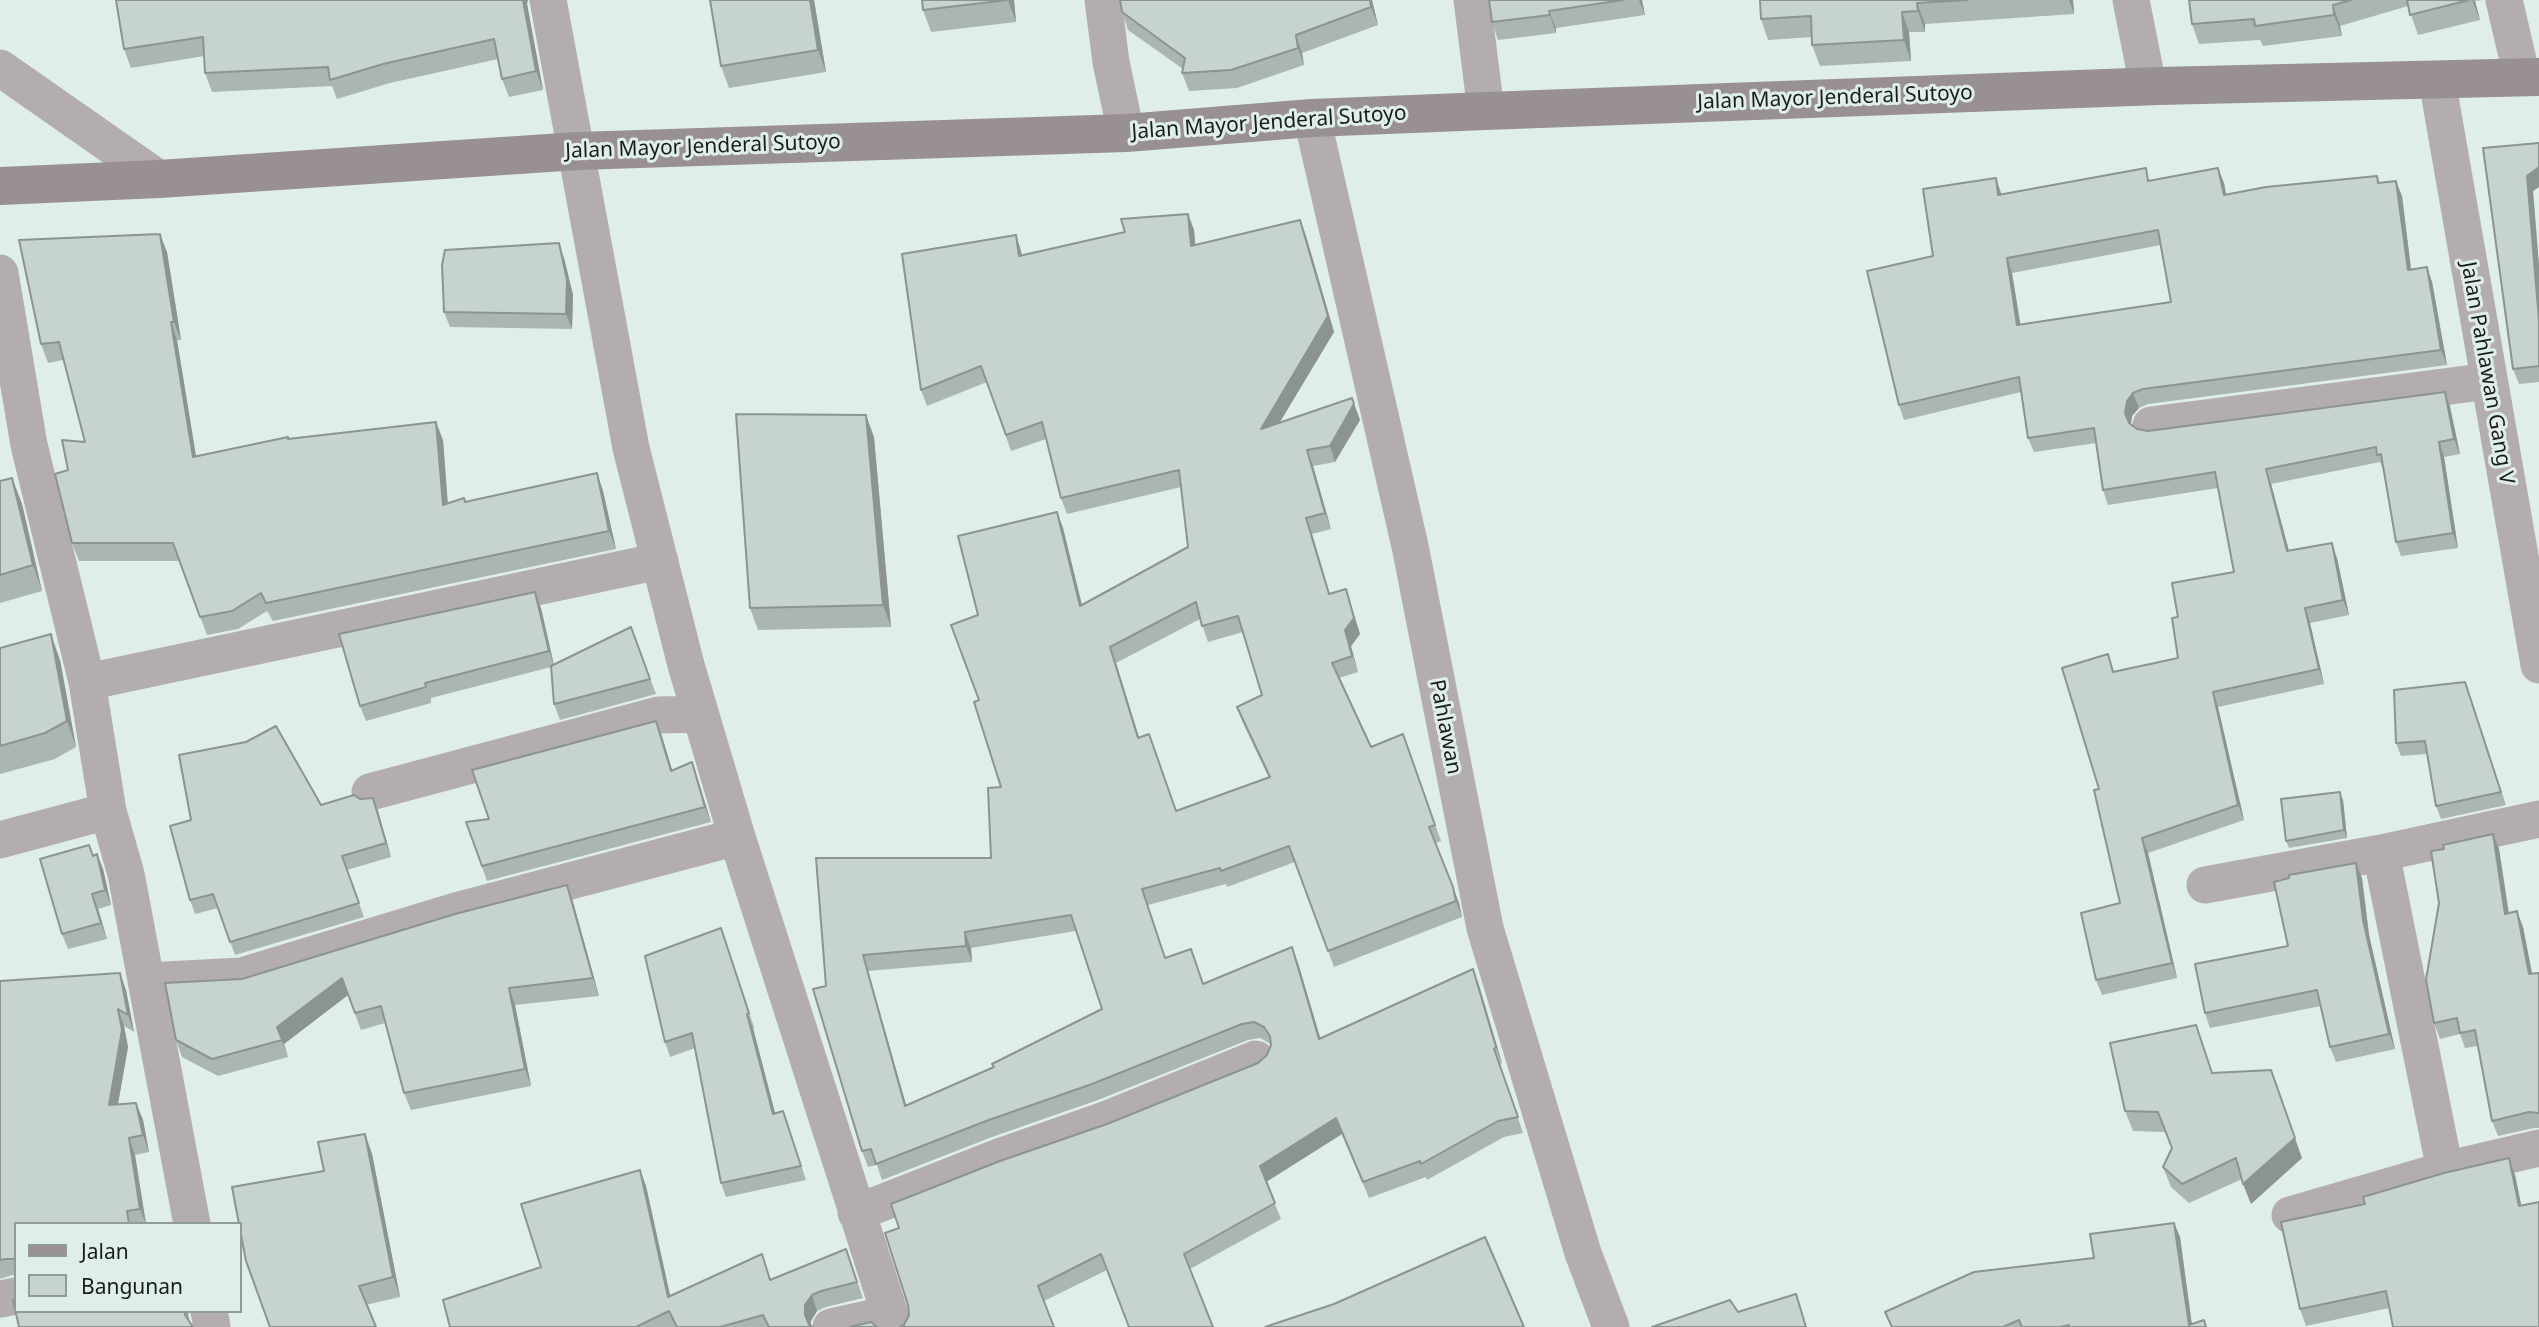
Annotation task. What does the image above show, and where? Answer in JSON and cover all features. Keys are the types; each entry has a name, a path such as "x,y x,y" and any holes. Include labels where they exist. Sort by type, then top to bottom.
{"main road":[{"name":"Jalan Mayor Jenderal Sutoyo","path":"0,186 159,179 578,151 1126,133 1312,118 2148,86 2531,77"}],"street":[{"path":"548,0 631,448 699,713 892,1320 831,1327"},
{"path":"1103,0 1111,62 1126,133"},
{"path":"1472,0 1486,111"},
{"path":"2131,0 2148,86"},
{"path":"2504,0 2531,77"},
{"path":"0,68 159,179"},
{"name":"Jalan Pahlawan Gang V","path":"2437,80 2489,381 2533,597 2539,665"},
{"name":"Pahlawan","path":"1312,118 1410,546 1485,928 1583,1253 1611,1327"},
{"path":"0,273 29,445 87,682 108,811 126,874 192,1222"},
{"path":"2151,425 2489,381"},
{"path":"87,682 660,561"},
{"path":"370,792 659,715 699,713"},
{"path":"0,840 108,811"},
{"path":"2205,885 2381,853 2539,819"},
{"path":"146,981 242,976 456,911 737,837"},
{"path":"2381,853 2445,1170"},
{"path":"856,1213 999,1157 1105,1120 1256,1059"},
{"path":"2290,1215 2445,1170 2539,1148"}],"building":[{"path":"116,0 523,0 536,71 502,79 494,39 383,64 330,80 328,67 205,73 203,37 124,49"},
{"path":"710,0 810,0 818,50 721,66"},
{"path":"922,0 1008,0 923,10"},
{"path":"1120,0 1370,0 1371,7 1296,35 1298,48 1231,70 1182,73 1185,58 1122,12"},
{"path":"1489,0 1623,0 1549,11 1550,15 1492,22"},
{"path":"1760,0 1968,0 1917,3 1918,11 1902,12 1904,40 1812,45 1811,16 1761,19"},
{"path":"2189,0 2351,0 2333,5 2334,15 2255,26 2254,19 2192,24"},
{"path":"2407,0 2469,0 2410,15"},
{"path":"2539,143 2539,167 2527,176 2539,321 2539,366 2513,369 2483,148"},
{"path":"2146,168 2148,181 2218,168 2224,195 2266,187 2377,176 2378,183 2396,181 2408,270 2427,267 2441,350 2143,389 2133,393 2127,401 2125,413 2129,423 2137,429 2148,431 2445,392 2454,439 2439,442 2453,533 2396,542 2381,454 2377,455 2376,447 2266,469 2287,551 2332,543 2343,600 2305,608 2319,669 2213,692 2238,805 2142,838 2172,963 2096,980 2081,913 2120,903 2094,790 2099,789 2062,668 2108,654 2113,672 2178,658 2172,618 2178,617 2172,583 2234,572 2215,472 2103,490 2094,428 2028,438 2019,377 1899,405 1867,271 1933,256 1923,189 1996,178 1998,195","holes":["2158,230 2171,302 2017,325 2007,258"]},
{"path":"1188,214 1191,246 1300,220 1328,316 1261,429 1352,398 1354,404 1330,446 1307,450 1325,513 1306,518 1329,594 1346,589 1354,618 1345,630 1352,656 1332,663 1371,747 1403,734 1435,825 1429,827 1456,901 1328,951 1289,846 1221,871 1220,868 1142,889 1165,958 1191,949 1203,984 1292,947 1319,1039 1473,969 1496,1047 1494,1049 1518,1117 1498,1121 1421,1164 1420,1161 1363,1182 1336,1118 1260,1166 1275,1203 1184,1254 1213,1327 1129,1327 1101,1254 1038,1286 1054,1327 900,1327 909,1315 885,1233 899,1228 891,1204 1000,1161 1107,1124 1258,1063 1267,1055 1271,1045 1270,1036 1264,1027 1254,1022 1242,1024 1092,1084 986,1121 876,1164 871,1149 862,1151 813,989 826,986 816,858 991,858 988,788 1001,787 974,702 979,700 951,625 978,615 958,536 1057,512 1080,606 1188,547 1179,470 1061,498 1042,422 1006,435 981,366 921,390 902,254 1016,235 1019,256 1125,232 1121,219","holes":["1196,602 1202,626 1238,616 1262,695 1237,707 1270,777 1176,811 1149,734 1138,738 1110,647","1071,915 1102,1009 992,1064 994,1067 905,1106 863,955 966,946 965,932"]},
{"path":"160,234 193,457 288,437 436,422 443,505 464,498 465,502 597,473 609,531 266,603 261,593 232,611 200,617 173,543 72,543 55,474 68,470 62,440 85,442 59,342 41,344 19,240"},
{"path":"559,243 567,280 566,314 444,312 442,265 445,250"},
{"path":"736,414 866,415 883,605 750,608"},
{"path":"12,478 33,565 0,575 0,481"},
{"path":"535,592 549,651 425,683 426,687 360,706 339,634"},
{"path":"631,627 650,679 554,704 551,666"},
{"path":"51,634 67,721 45,733 0,746 0,648"},
{"path":"2465,682 2501,792 2436,806 2425,741 2396,743 2394,690"},
{"path":"656,721 671,771 692,762 705,807 482,866 466,822 489,819 472,770"},
{"path":"276,726 321,805 354,795 360,799 373,798 386,843 342,856 359,903 230,942 213,894 190,900 170,826 191,820 179,755 246,742"},
{"path":"2340,792 2344,830 2286,841 2281,799"},
{"path":"2493,834 2505,914 2517,911 2529,974 2539,973 2539,1113 2529,1112 2492,1121 2475,1030 2460,1033 2457,1018 2434,1023 2426,980 2439,903 2431,851 2444,849 2443,845"},
{"path":"89,845 93,856 97,854 105,890 92,894 101,923 62,934 40,859"},
{"path":"2356,863 2363,920 2389,1034 2330,1047 2317,990 2205,1013 2195,964 2288,946 2274,882 2289,878 2289,875"},
{"path":"567,885 593,978 509,988 525,1069 404,1093 381,1006 355,1013 342,978 277,1027 282,1040 212,1059 176,1040 165,983 242,979 455,914"},
{"path":"721,928 749,1013 747,1014 773,1114 783,1111 801,1166 721,1183 692,1033 665,1042 645,956"},
{"path":"120,973 128,1015 118,1009 122,1030 109,1105 136,1103 143,1135 129,1138 140,1209 127,1211 129,1222 14,1222 14,1259 0,1260 0,981"},
{"path":"2196,1025 2212,1073 2271,1070 2295,1138 2243,1184 2236,1158 2182,1184 2163,1167 2172,1148 2158,1112 2125,1111 2110,1043"},
{"path":"365,1134 393,1277 359,1286 376,1327 270,1327 246,1261 242,1222 239,1222 232,1187 324,1171 318,1142"},
{"path":"2509,1158 2519,1206 2539,1202 2539,1327 2393,1327 2386,1291 2300,1309 2281,1222 2365,1204 2363,1197 2444,1173"},
{"path":"640,1170 668,1297 762,1254 770,1280 846,1249 857,1282 812,1295 805,1305 805,1315 809,1325 813,1327 769,1327 763,1315 720,1327 677,1327 669,1311 636,1327 450,1327 443,1300 541,1267 521,1204"},
{"path":"2174,1223 2189,1325 2204,1320 2206,1327 2022,1327 2019,1320 2003,1327 1892,1327 1885,1312 1974,1272 2094,1258 2090,1234"},
{"path":"1485,1237 1524,1327 1265,1327 1334,1304"},
{"path":"1796,1294 1806,1327 1652,1327 1730,1300 1738,1312"},
{"path":"16,1313 185,1313 193,1327 19,1327"},
{"path":"871,1322 877,1327 850,1327"}]}
